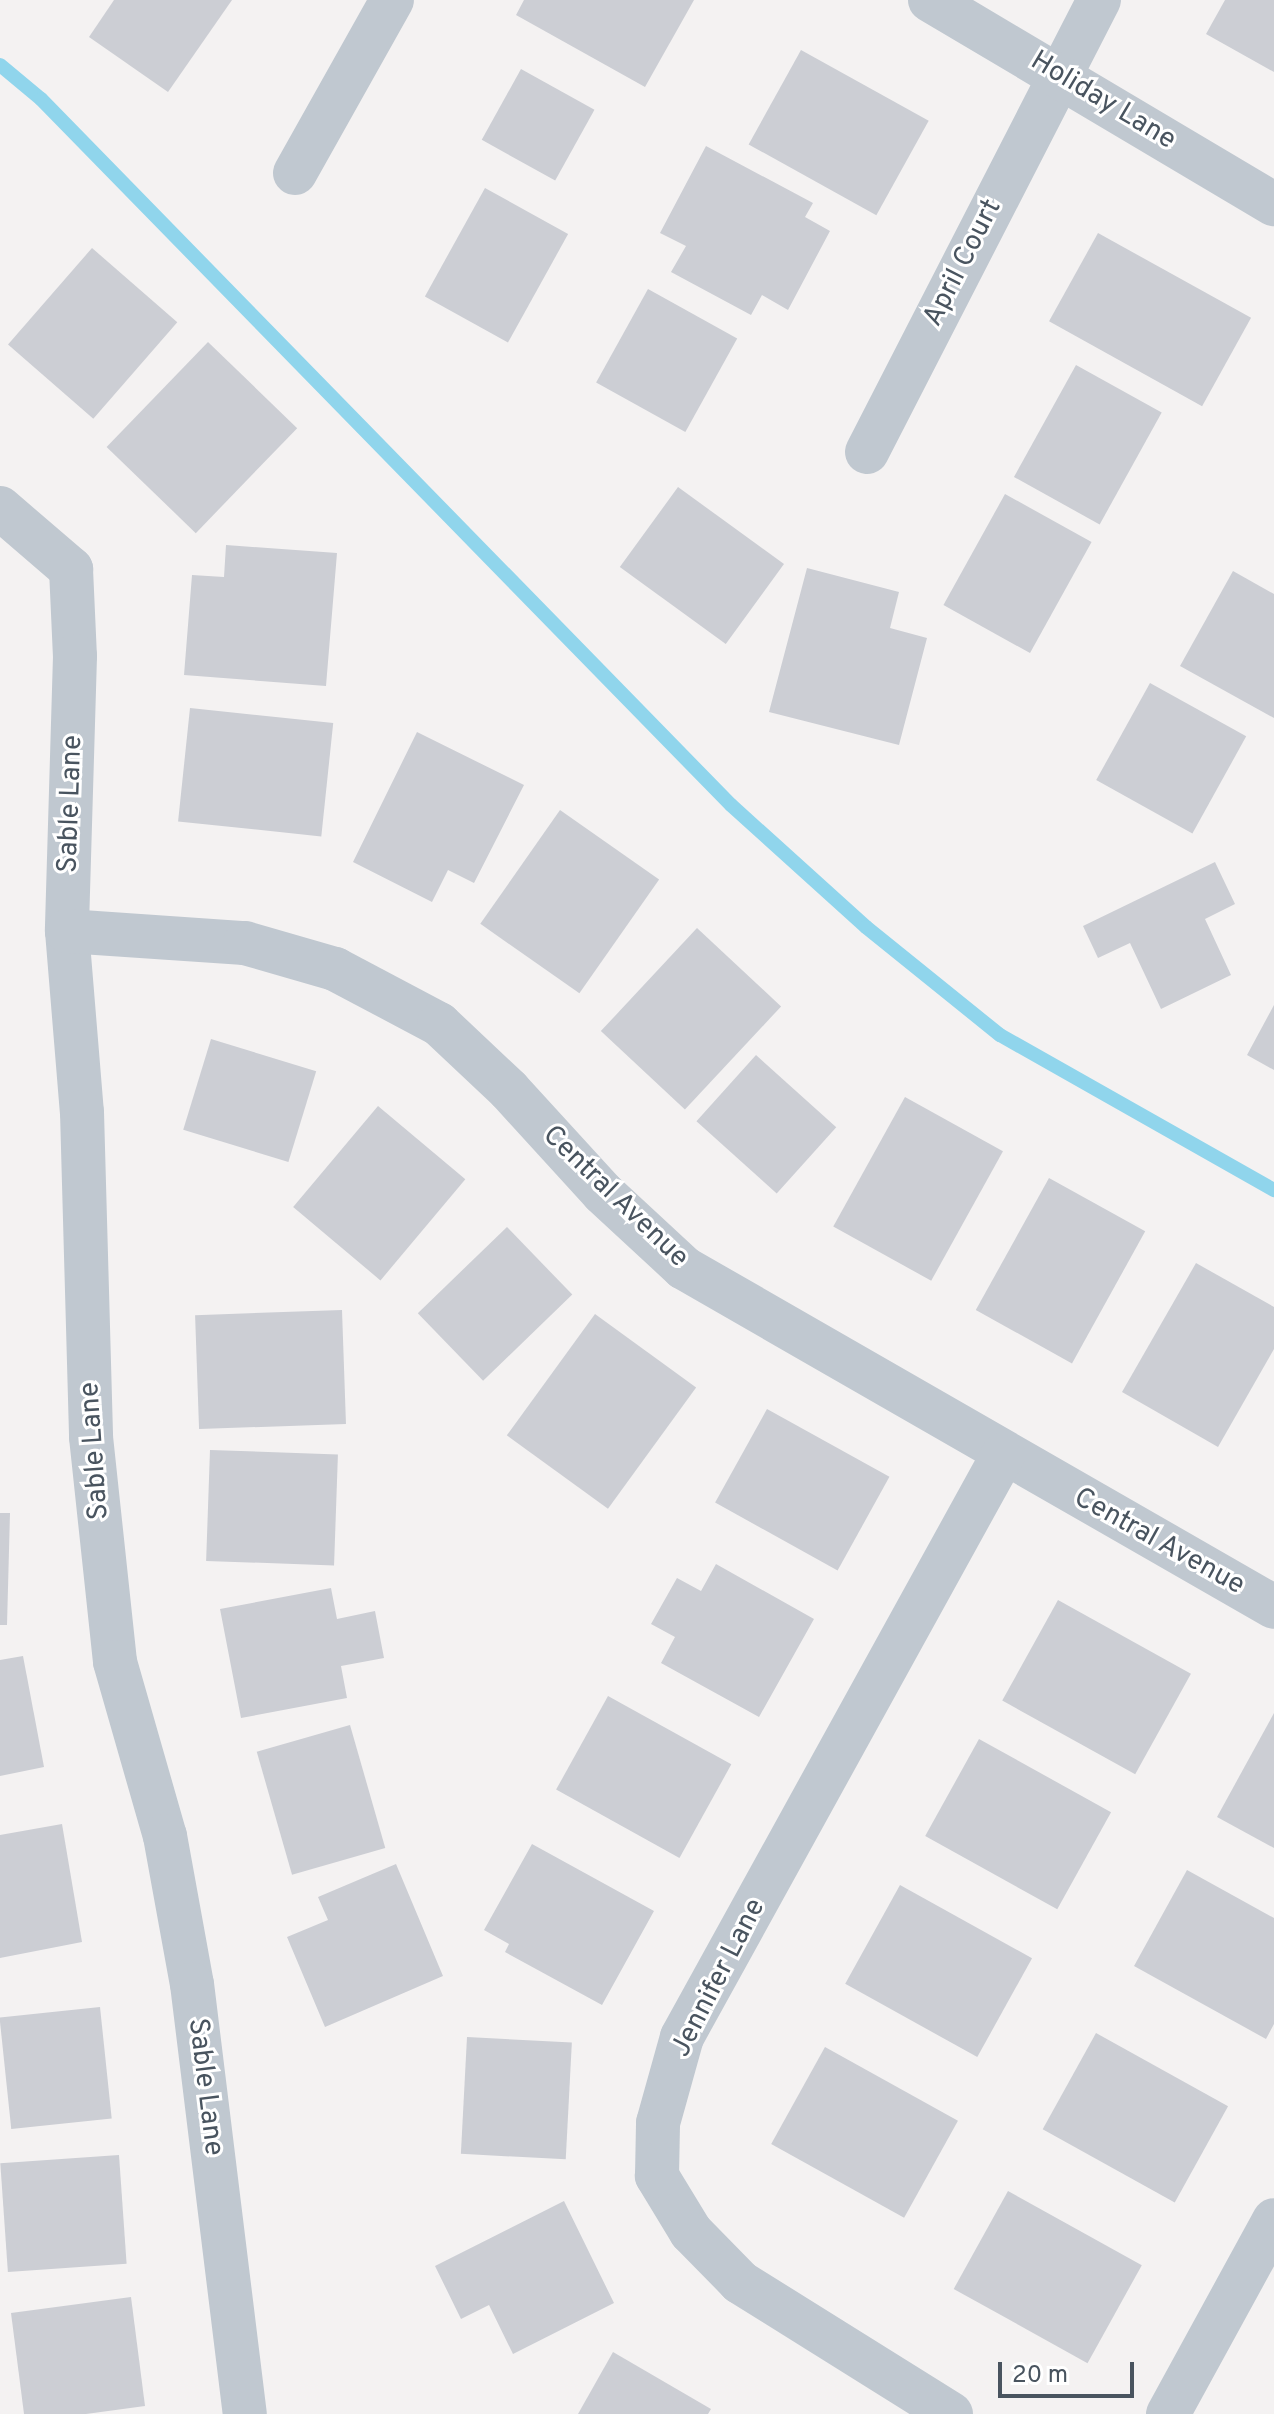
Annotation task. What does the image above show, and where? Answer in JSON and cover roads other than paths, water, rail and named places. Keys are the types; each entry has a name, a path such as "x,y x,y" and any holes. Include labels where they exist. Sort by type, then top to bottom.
{"street":[{"path":"295,173 392,0"},
{"name":"Holiday Lane","path":"930,0 1059,73 1274,204"},
{"name":"April Court","path":"867,452 1099,0"},
{"name":"Sable Lane","path":"0,508 71,569 75,656 67,931 82,1112 91,1437 115,1662 165,1836 192,1984 245,2414"},
{"name":"Central Avenue","path":"67,931 245,943 335,969 439,1024 509,1090 603,1193 684,1268 1003,1455 1274,1607"},
{"name":"Jennifer Lane","path":"951,2414 740,2282 691,2232 657,2176 658,2123 682,2037 1003,1455"},
{"path":"1168,2414 1274,2220"}],"waterway":[{"path":"0,65 41,99 731,805 866,927 1000,1035 1274,1190"}]}
